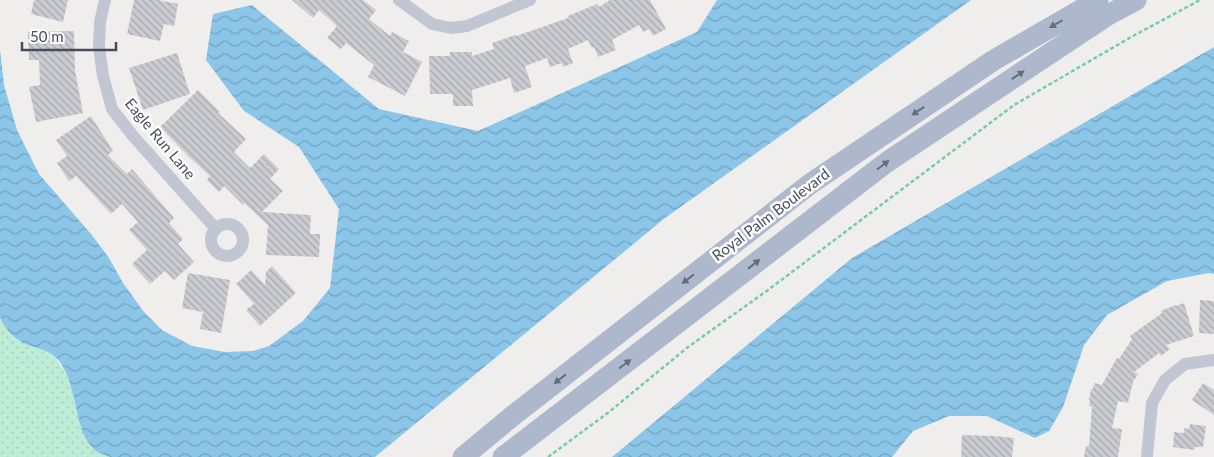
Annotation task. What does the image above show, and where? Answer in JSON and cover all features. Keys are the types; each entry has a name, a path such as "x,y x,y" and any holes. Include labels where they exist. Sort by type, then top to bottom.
{"main road":[{"name":"Royal Palm Boulevard","path":"463,457 533,400 810,184 994,60 1098,0"},
{"name":"Royal Palm Boulevard","path":"503,457 888,162 1108,15 1136,0"}],"street":[{"name":"Eagle Run Lane","path":"105,0 100,22 99,47 103,76 112,109 133,136 216,229"},
{"path":"399,0 432,24 450,28 467,26 530,0"},
{"path":"1147,457 1152,403 1165,380 1185,364 1214,360"}],"path":[{"path":"548,457 609,412 688,347 768,290 1014,105 1133,36 1200,0"}],"green space":[{"path":"0,317 3,323 54,355 71,385 81,427 97,451 110,457 0,457"}],"water":[{"path":"717,0 971,0 665,218 375,457 110,457 99,453 85,438 69,380 60,362 51,354 17,339 0,317 0,50 4,85 17,130 39,174 91,234 144,312 162,330 192,346 225,352 253,351 269,346 303,321 330,288 339,209 299,147 244,111 206,60 213,14 252,5 379,109 478,131 697,32"},
{"path":"1214,47 1214,274 1209,273 1167,281 1107,315 1084,345 1063,407 1049,431 1035,438 987,416 949,416 913,431 892,457 612,457 852,258"}],"building":[{"path":"34,0 68,0 63,22 31,14"},
{"path":"134,0 158,0 178,4 174,26 164,24 160,41 127,34"},
{"path":"292,0 363,0 376,10 369,19 390,36 392,32 409,41 403,52 422,62 405,96 368,77 374,65 346,43 341,49 327,38 337,26 319,10 313,18"},
{"path":"610,0 650,0 666,29 653,36 649,29 643,32 639,25 612,40 616,50 598,57 594,47 592,48 588,40 568,49 573,63 563,67 562,63 550,67 547,58 525,66 532,87 514,93 510,78 472,90 473,106 453,106 453,94 430,94 429,56 450,56 450,52 472,52 472,56 494,49 492,43 568,18 568,16 597,4 599,7"},
{"path":"74,31 75,70 83,113 36,122 29,87 40,85 39,60 29,60 28,32"},
{"path":"177,53 190,94 143,110 129,68"},
{"path":"198,90 220,112 218,113 246,139 234,152 250,168 264,154 279,169 270,179 283,191 262,212 311,215 310,234 320,234 319,257 266,255 268,225 244,203 243,205 224,186 219,192 207,180 210,176 160,127"},
{"path":"91,116 113,151 108,155 127,174 132,169 174,218 169,223 183,239 178,244 194,262 174,280 165,271 150,284 132,264 147,250 129,230 138,222 122,204 111,214 76,176 69,181 57,163 67,156 56,140"},
{"path":"272,266 296,293 260,326 246,310 254,304 236,284 251,270 265,285 266,272"},
{"path":"188,273 230,280 221,333 200,329 203,312 182,308"},
{"path":"1200,300 1214,301 1214,334 1199,333"},
{"path":"1184,303 1194,336 1166,345 1170,349 1161,356 1159,353 1134,372 1138,374 1133,382 1128,403 1118,401 1112,428 1122,429 1118,457 1084,457 1086,446 1089,446 1092,407 1089,406 1089,400 1094,383 1102,385 1117,358 1119,359 1132,339 1130,336 1162,313 1161,311"},
{"path":"1203,383 1214,390 1214,415 1192,400"},
{"path":"1190,424 1206,426 1203,447 1195,447 1194,450 1173,447 1174,432 1184,433 1184,428 1189,429"},
{"path":"962,435 1014,438 1012,457 961,457"}]}
